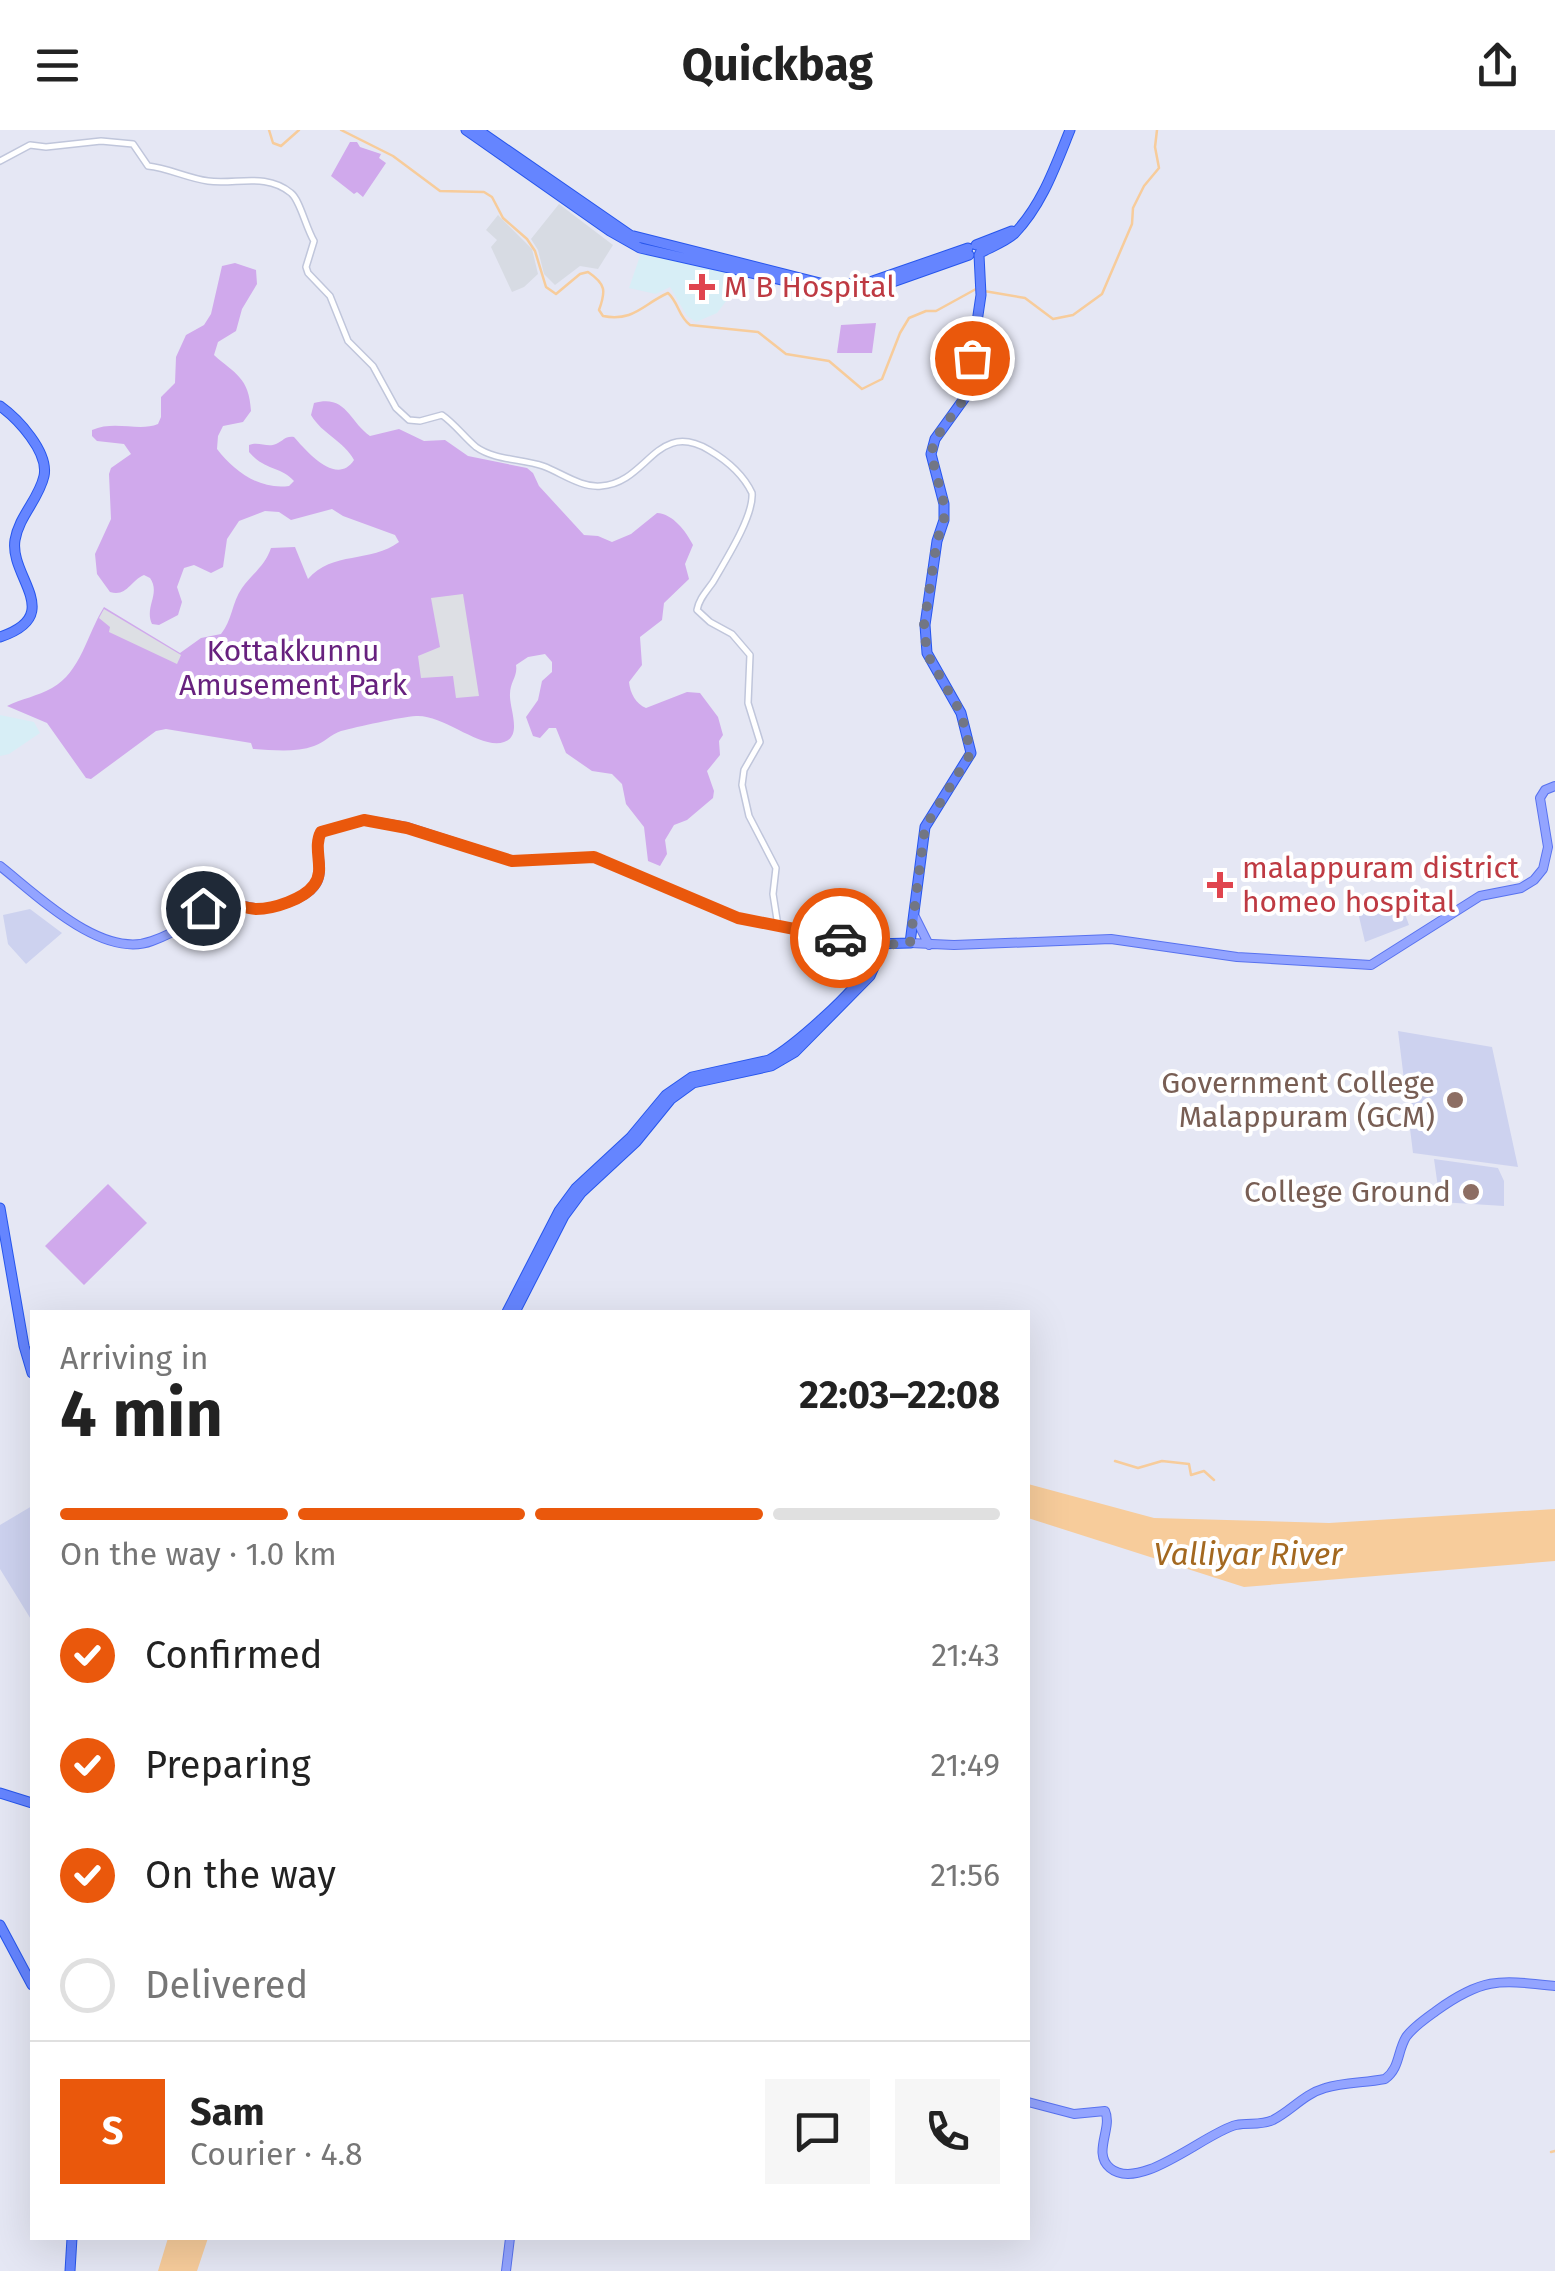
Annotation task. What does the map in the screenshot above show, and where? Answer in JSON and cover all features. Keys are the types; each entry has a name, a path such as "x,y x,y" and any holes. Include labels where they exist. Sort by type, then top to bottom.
{"highway":[{"path":"466,130 584,208"},
{"path":"478,130 640,248 678,252 844,294 870,290 974,252 1015,231 1043,195 1070,130"},
{"path":"516,1310 564,1216 581,1192 636,1142 671,1099 693,1084 783,1060 830,1019 873,966 879,945 910,943 928,820 971,753 961,713 927,654 924,625 944,520 944,504 931,454 935,439 966,396 982,277 974,252"},
{"path":"0,406 30,438 44,476 14,541 31,591 31,611 26,622 0,637"},
{"path":"508,1310 559,1211 576,1188 631,1137 666,1095 692,1076 769,1060 780,1054 808,1032 873,966"},
{"path":"0,1208 30,1366"},
{"path":"0,1793 30,1802"},
{"path":"0,1925 30,1981"},
{"path":"70,2271 72,2240"}],"main road":[{"path":"910,943 1111,940 1237,958 1370,965 1480,896 1521,888 1534,880 1543,868 1548,847 1540,798 1544,790 1555,786"},
{"path":"0,866 77,926 109,942 145,944 185,925 210,903 228,902 257,909 294,900 314,887 319,877 316,844 321,832 364,820 407,828 512,861 594,857 738,918 879,945"},
{"path":"913,912 929,945"},
{"path":"862,942 873,966 897,944"},
{"path":"1030,2103 1074,2114 1105,2111 1108,2118 1102,2142 1106,2163 1120,2172 1138,2174 1236,2124 1268,2122 1325,2088 1385,2079 1392,2073 1411,2031 1474,1986 1507,1980 1555,1986"},
{"path":"506,2271 510,2240"}],"street":[{"path":"0,161 30,145 128,143 137,148 148,166 212,182 253,179 287,190 297,200 314,241 306,266 308,273 330,296 348,341 374,366 396,408 409,420 442,415 486,452 542,466 587,485 602,486 625,477 663,446 684,440 717,455 738,472 752,492 750,511 697,610 741,642 752,660 748,703 750,720 760,742 747,762 742,786 749,816 776,868 773,894 778,927"}],"shaded area":[{"path":"559,204 613,245 598,269 580,266 555,285 544,274 531,239"},
{"path":"498,215 532,249 538,274 512,292 491,247 497,240 486,230"},
{"name":"M B Hospital","path":"641,253 737,273 733,292 717,313 696,322 687,316 670,287 656,294 629,288"},
{"path":"463,594 479,696 456,698 453,676 421,678 418,656 440,647 431,598"},
{"path":"104,609 181,655 177,664 109,632 110,627 99,618"},
{"path":"0,715 34,722 40,733 0,756"},
{"path":"1398,895 1409,925 1365,942 1356,904"},
{"path":"30,909 62,933 26,964 8,944 3,915"},
{"name":"Government College Malappuram (GCM)","path":"1398,1031 1492,1047 1518,1167 1413,1153"},
{"name":"College Ground","path":"1434,1159 1498,1168 1504,1181 1504,1206 1440,1202"},
{"path":"30,1507 30,1618 0,1569 0,1525"}],"green space":[{"path":"350,142 381,154 379,158 386,163 363,197 331,176"},
{"name":"Kottakkunnu Amusement Park","path":"235,263 256,270 257,284 242,309 236,331 218,342 214,355 244,383 251,411 243,422 223,426 217,449 248,477 267,485 289,486 294,481 255,458 249,445 273,445 291,437 323,464 339,470 347,467 354,460 350,453 311,415 314,403 333,402 370,436 399,429 424,441 445,440 468,456 527,468 584,535 612,542 631,534 657,513 674,520 687,534 693,545 685,564 689,579 664,603 662,620 640,637 642,665 629,682 636,701 646,708 687,692 700,693 718,717 723,735 719,741 720,755 707,771 713,798 687,820 674,825 665,840 667,854 660,866 648,861 644,827 626,804 622,784 612,774 592,771 566,753 556,728 549,728 540,738 533,736 526,717 538,700 542,681 552,672 552,662 545,654 528,657 516,665 510,694 513,734 504,742 495,743 438,720 416,716 341,731 318,745 291,750 253,749 251,743 166,729 156,731 91,779 86,778 47,723 7,706 62,681 77,662 104,607 180,653 201,638 221,634 239,593 271,548 295,547 308,579 328,564 376,553 399,542 395,535 332,509 291,520 279,512 265,511 239,521 227,539 223,567 211,573 194,565 184,568 177,587 182,602 178,615 159,625 152,624 150,618 154,590 150,578 144,575 116,593 110,592 97,574 95,554 111,519 109,474 111,468 131,454 124,444 97,441 92,430 158,424 161,397 175,383 176,357 186,335 204,325 211,314 222,266"},
{"path":"876,323 872,353 837,353 841,325"},
{"path":"108,1184 147,1223 84,1285 45,1246"}],"water":[{"name":"Valliyar River","path":"1030,1485 1154,1518 1329,1523 1555,1509 1555,1561 1244,1587 1030,1519"},
{"path":"167,2240 207,2240 197,2271 158,2271"}],"waterway":[{"path":"269,130 273,143 281,146 299,130"},
{"path":"341,130 393,156 440,191 484,192 492,197 503,218 535,251 546,287 556,294 588,272 603,288 599,310 603,316 614,317 631,314 668,293 690,325 758,332 786,354 829,361 862,389 882,379 909,318 936,311 976,289"},
{"path":"984,291 1025,298 1053,319 1073,315 1102,294 1132,224 1133,208 1159,168 1157,130"},
{"path":"1115,1461 1138,1468 1162,1461 1189,1464 1191,1475 1204,1471 1214,1480"},
{"path":"1551,2152 1555,2151"}],"way so far":[{"path":"840,938 884,945 910,943 925,827 971,753 955,699 927,654 924,625 944,520 944,504 931,454 935,439 962,406 972,358"}],"place":[{"name":"M B Hospital","path":"702,287"},
{"name":"malappuram district homeo hospital","path":"1220,885"},
{"name":"Government College Malappuram (GCM)","path":"1455,1100"},
{"name":"College Ground","path":"1471,1192"}],"route":[{"path":"203,908 210,903 228,902 257,909 306,894 319,877 316,844 321,832 364,820 407,828 512,861 594,857 738,918 840,938"}]}
